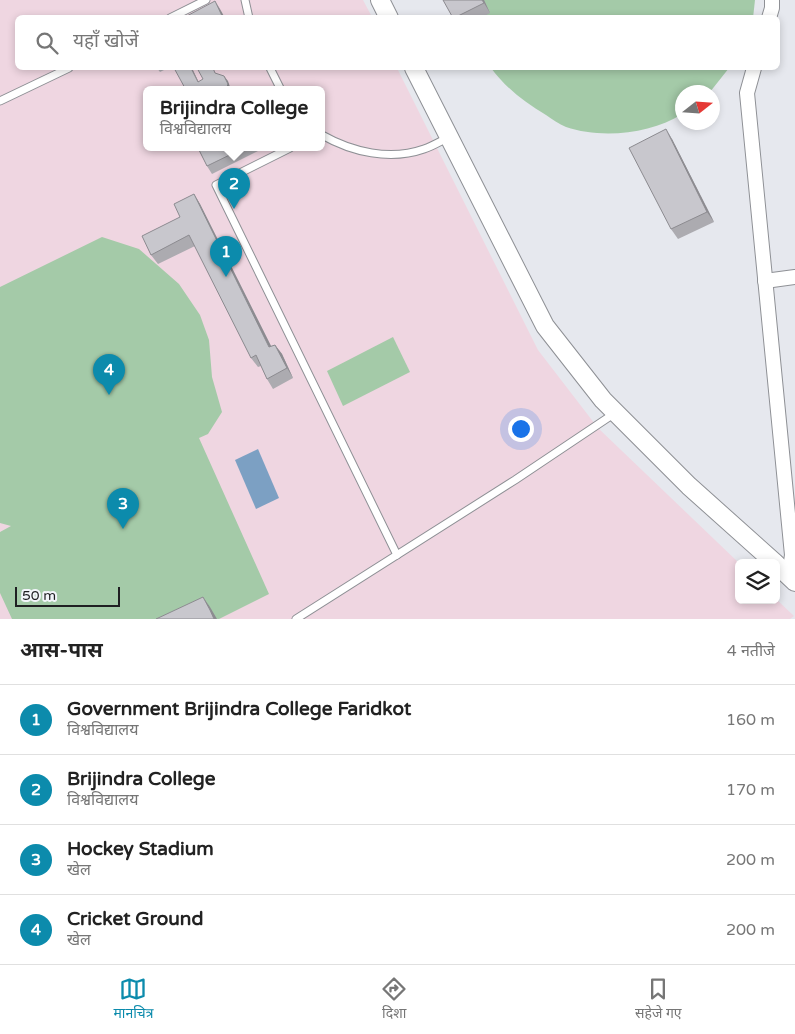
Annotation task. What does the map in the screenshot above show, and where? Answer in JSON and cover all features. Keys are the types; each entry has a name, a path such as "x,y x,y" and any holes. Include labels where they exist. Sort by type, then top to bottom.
{"street":[{"path":"380,0 388,15"},
{"path":"770,15 772,0"},
{"path":"415,70 546,326 603,400 688,486 784,571 792,556 793,533 765,281 747,93 753,70"},
{"path":"765,281 795,277"}],"lane":[{"path":"176,15 206,0"},
{"path":"245,0 248,15"},
{"path":"0,101 65,70"},
{"path":"271,70 279,86"},
{"path":"325,138 340,145 362,151 385,154 420,150 450,137"},
{"path":"284,151 216,184 397,555"},
{"path":"296,619 515,480 616,413"}],"shaded area":[{"path":"0,0 363,0 371,15 15,15 15,70 398,70 538,350 598,428 735,559 735,604 780,603 794,616 790,619 0,619"}],"green space":[{"path":"457,0 755,0 753,15 465,15"},
{"path":"493,70 727,70 716,85 675,85 675,118 656,126 626,133 595,133 566,127 516,94"},
{"path":"102,237 139,249 179,284 200,315 209,340 212,377 222,412 208,434 199,438 269,594 219,619 12,619 0,593 0,532 11,526 0,523 0,287"},
{"path":"393,337 410,372 343,406 327,371"}],"water":[{"path":"258,449 279,498 256,509 235,460"}],"building":[{"path":"443,0 482,0 484,3 460,15 451,15"},
{"path":"215,1 222,15 189,15"},
{"path":"175,70 192,70 198,82 203,79 198,70 214,70 215,73 224,76 228,84 227,86 184,86"},
{"path":"666,129 707,212 671,229 629,148"},
{"path":"200,151 238,151 207,166"},
{"path":"194,194 269,347 275,345 287,368 267,379 256,355 251,358 189,235 151,255 142,236 180,217 174,204"},
{"path":"203,597 214,619 156,619"}],"place":[{"name":"Brijindra College","path":"234,209"},
{"name":"Government Brijindra College Faridkot","path":"226,277"},
{"name":"Cricket Ground","path":"109,395"},
{"name":"Hockey Stadium","path":"123,529"}]}
